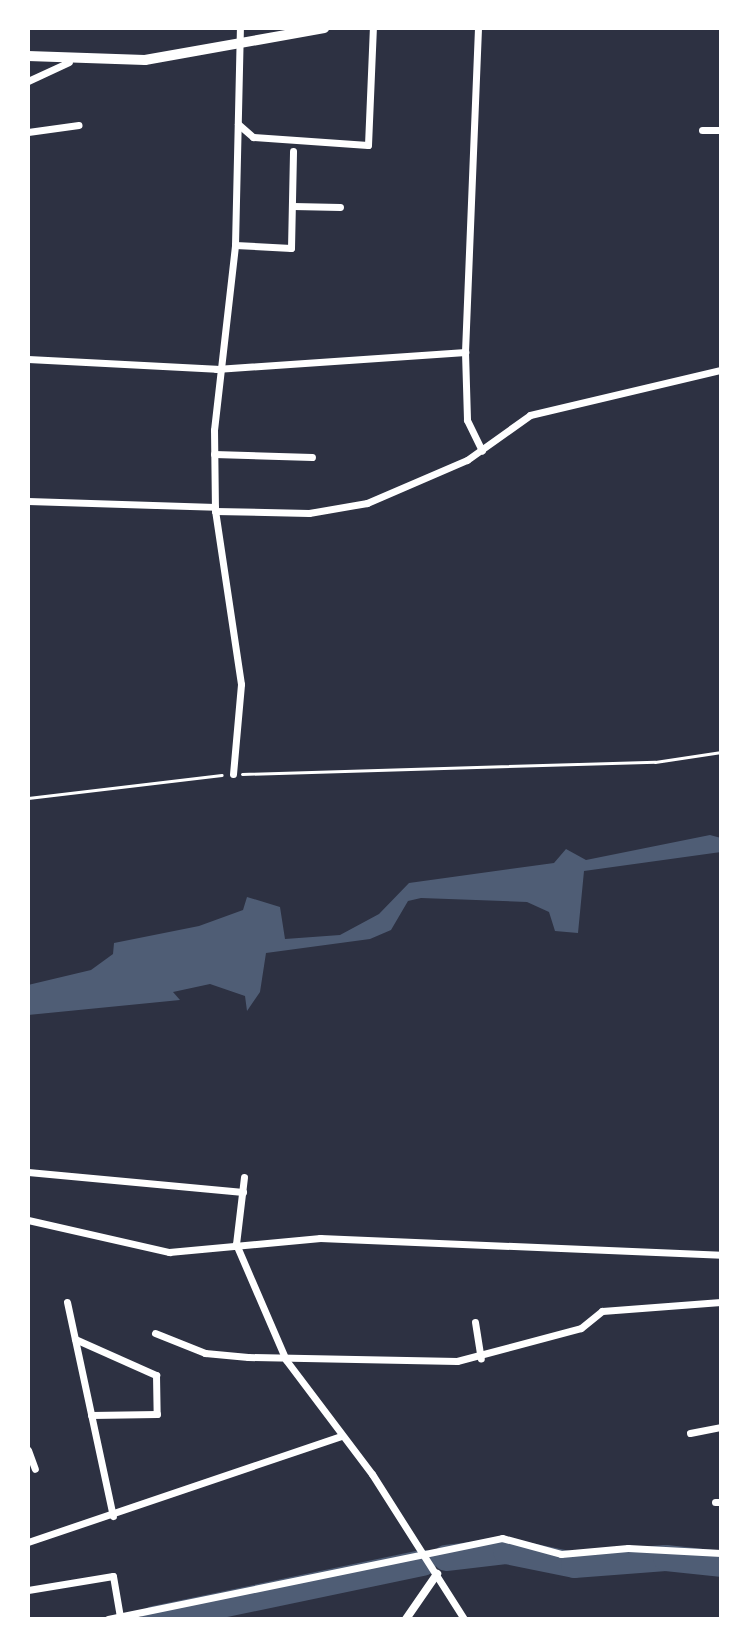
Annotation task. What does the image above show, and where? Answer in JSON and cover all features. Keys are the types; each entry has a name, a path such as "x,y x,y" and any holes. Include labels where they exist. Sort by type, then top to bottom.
{"main road":[{"path":"28,56 69,62 145,60 324,28"}],"street":[{"path":"233,774 238,645 215,509 214,454 216,369 235,245 240,28"},
{"path":"238,124 253,137 368,145 373,28"},
{"path":"478,28 465,352 467,420 482,451"},
{"path":"28,81 69,62"},
{"path":"28,132 79,125"},
{"path":"702,130 721,130"},
{"path":"235,245 291,248 293,151"},
{"path":"293,206 340,207"},
{"path":"28,359 216,369 465,352"},
{"path":"28,501 309,513 367,503 482,451 551,407 721,370"},
{"path":"214,454 312,457"},
{"path":"28,1172 243,1192"},
{"path":"244,1177 236,1244 286,1360 427,1554 464,1619"},
{"path":"28,1220 169,1252 320,1238 721,1255"},
{"path":"67,1302 113,1516"},
{"path":"155,1333 205,1353 286,1360 481,1359 581,1328 602,1311 721,1302"},
{"path":"475,1322 481,1359"},
{"path":"75,1339 156,1375 157,1414 91,1415"},
{"path":"690,1433 721,1427"},
{"path":"28,1542 113,1516 342,1436"},
{"path":"28,1450 35,1469"},
{"path":"108,1619 502,1538 561,1554 628,1548 721,1553"},
{"path":"406,1619 437,1574"},
{"path":"28,1590 113,1576 120,1617"}],"path":[{"path":"28,798 233,774 625,763 721,752"}],"water":[{"path":"710,835 721,838 721,852 584,871 578,933 555,931 549,912 527,902 421,898 408,901 391,930 370,939 266,953 260,992 247,1011 245,996 210,984 173,992 180,1000 28,1015 28,985 91,970 113,954 114,943 199,926 243,910 247,897 280,907 285,939 340,935 379,914 409,883 554,863 566,849 586,860"}],"waterway":[{"path":"446,1558 506,1551 574,1565 666,1558 721,1564"},
{"path":"154,1619 423,1563"}]}
